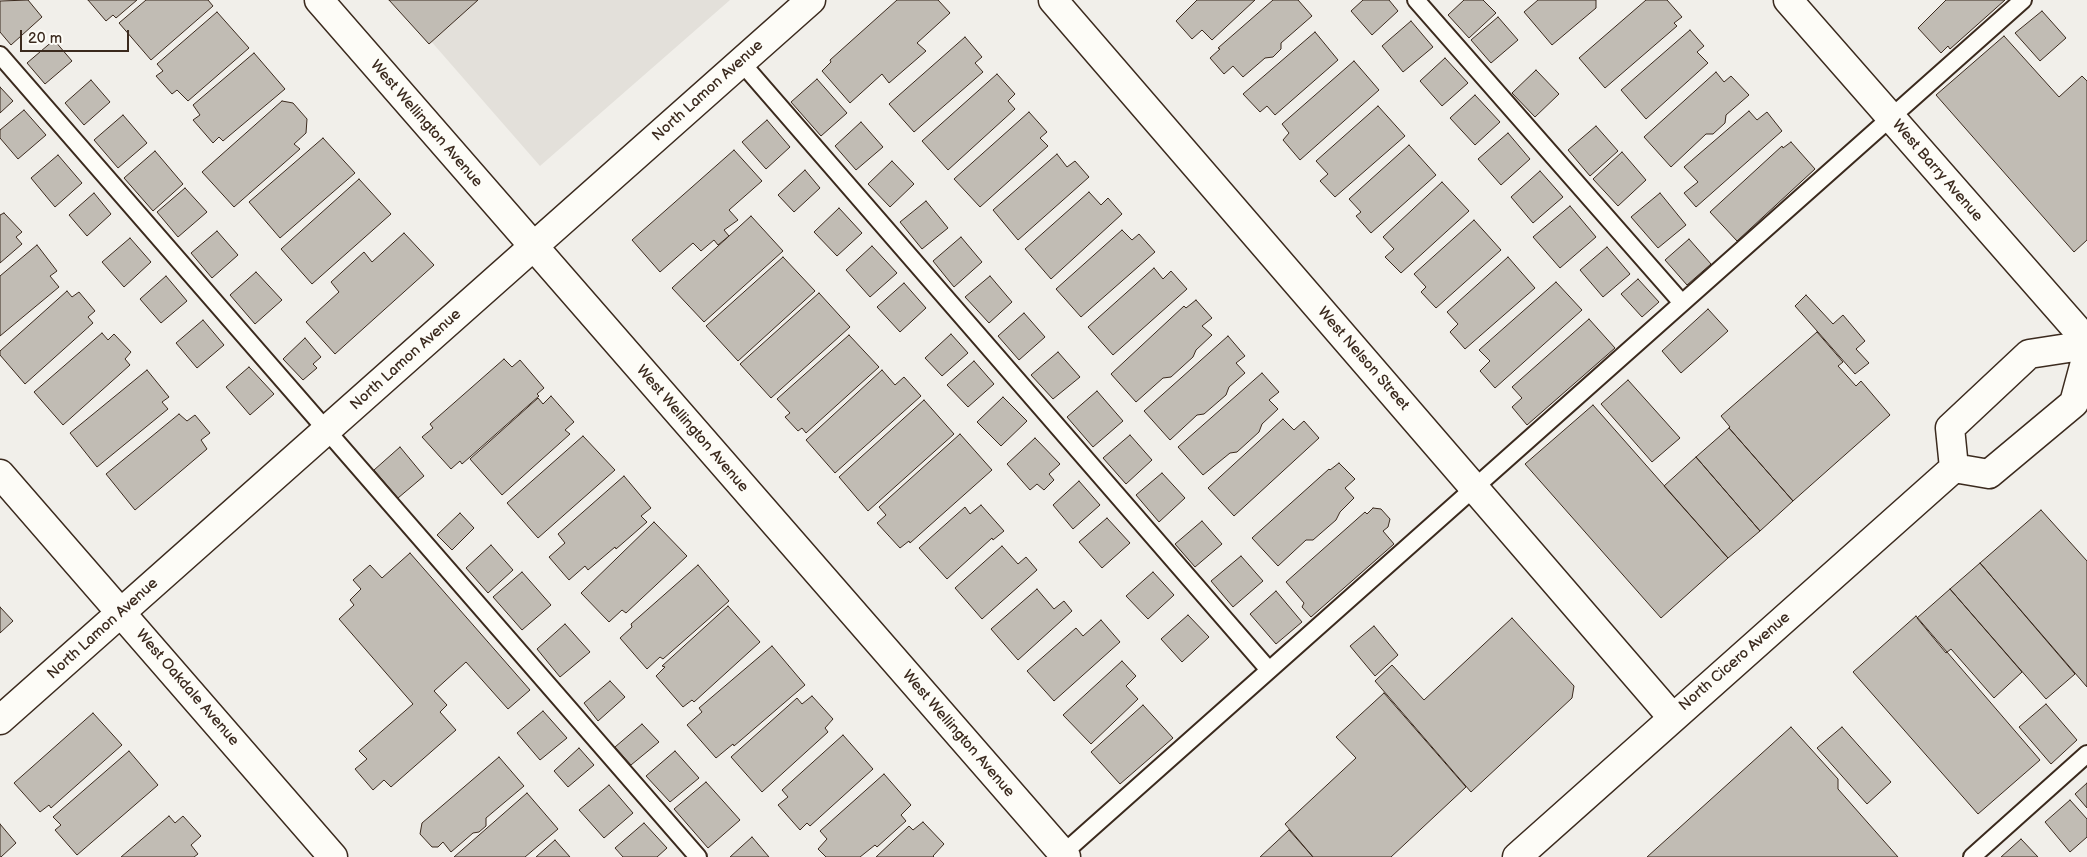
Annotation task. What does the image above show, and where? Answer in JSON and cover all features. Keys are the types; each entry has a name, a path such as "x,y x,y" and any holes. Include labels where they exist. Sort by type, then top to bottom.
{"street":[{"name":"West Wellington Avenue","path":"319,0 1062,856"},
{"name":"North Lamon Avenue","path":"0,720 811,0"},
{"name":"West Nelson Street","path":"1053,0 1672,717"},
{"name":"West Barry Avenue","path":"1788,0 2087,343"},
{"path":"2087,343 2030,354 1950,428 1954,468 1989,474 2074,403 2087,355"},
{"name":"North Cicero Avenue","path":"1517,857 1672,717 1954,468"},
{"name":"West Oakdale Avenue","path":"0,474 334,857"}],"lane":[{"path":"1416,0 1682,303"},
{"path":"1062,856 2023,0"},
{"path":"0,54 698,857"},
{"path":"741,62 1269,670"},
{"path":"1972,857 2087,754"}],"shaded area":[{"path":"395,0 730,0 540,166"}],"building":[{"path":"28,0 42,17 11,45 0,32 0,1"},
{"path":"88,0 137,0 116,18 113,15 106,21"},
{"path":"146,0 208,0 213,6 151,60 119,23"},
{"path":"389,0 478,0 429,44"},
{"path":"897,0 938,0 950,13 917,43 926,51 889,83 882,74 850,103 822,71 831,62 830,60"},
{"path":"1197,0 1255,0 1212,40 1202,30 1192,39 1176,21"},
{"path":"1273,0 1298,0 1312,16 1281,43 1281,49 1273,57 1265,58 1243,77 1233,66 1224,74 1210,58 1220,49 1218,48"},
{"path":"1363,0 1389,0 1398,11 1372,35 1351,11"},
{"path":"1464,0 1483,0 1496,13 1469,38 1448,15"},
{"path":"1538,0 1596,0 1596,8 1552,45 1524,12"},
{"path":"1646,0 1667,0 1682,17 1674,23 1677,26 1605,88 1579,58"},
{"path":"1946,0 2005,0 1950,49 1948,46 1941,53 1918,28"},
{"path":"2042,11 2066,38 2040,61 2015,33"},
{"path":"217,12 249,48 188,101 177,90 172,94 156,76 163,71 157,64"},
{"path":"1498,17 1518,40 1491,63 1471,40"},
{"path":"1411,21 1433,47 1403,72 1382,46"},
{"path":"1690,30 1704,46 1697,52 1708,63 1646,119 1621,90"},
{"path":"1315,32 1338,60 1275,115 1267,106 1260,112 1243,94"},
{"path":"2004,36 2059,97 2082,76 2087,81 2087,240 2074,252 1936,95"},
{"path":"965,37 982,57 975,63 983,72 914,132 889,104"},
{"path":"54,40 72,61 45,84 27,63"},
{"path":"254,53 285,89 223,141 219,137 213,143 193,120 200,115 193,105"},
{"path":"1445,58 1468,83 1442,106 1420,81"},
{"path":"1354,61 1379,90 1300,160 1283,140 1289,133 1282,124"},
{"path":"1536,70 1559,94 1535,117 1512,93"},
{"path":"1716,72 1724,82 1731,76 1749,95 1726,115 1725,123 1713,134 1706,134 1671,167 1644,137"},
{"path":"997,74 1015,94 1008,101 1015,109 948,170 922,141"},
{"path":"817,79 847,113 821,136 791,102"},
{"path":"91,80 110,102 84,125 65,103"},
{"path":"0,87 13,101 0,113"},
{"path":"1475,95 1500,122 1475,145 1450,118"},
{"path":"282,101 293,103 307,119 306,133 294,144 300,149 234,207 202,172"},
{"path":"1378,106 1405,136 1335,197 1320,181 1328,174 1316,161"},
{"path":"24,110 46,135 18,159 0,138 0,130"},
{"path":"1749,111 1757,120 1767,112 1782,131 1696,207 1684,193 1698,182 1684,167"},
{"path":"1029,112 1047,132 1040,138 1048,146 980,207 954,179"},
{"path":"123,115 147,143 118,168 94,140"},
{"path":"767,120 790,147 766,169 742,142"},
{"path":"861,122 883,147 856,170 835,146"},
{"path":"1596,126 1618,151 1590,176 1568,150"},
{"path":"1508,133 1530,159 1501,185 1478,159"},
{"path":"323,138 355,173 280,238 249,202"},
{"path":"1791,142 1815,169 1737,241 1710,212 1782,146 1783,148"},
{"path":"1409,145 1436,175 1371,233 1356,216 1361,212 1349,199"},
{"path":"734,150 762,181 729,210 738,220 724,230 729,236 718,245 714,240 701,251 693,243 660,272 632,240"},
{"path":"155,151 183,184 153,211 124,178"},
{"path":"1622,152 1646,180 1618,206 1593,179"},
{"path":"1057,154 1067,167 1075,161 1089,177 1018,240 993,210"},
{"path":"58,155 82,183 55,207 31,178"},
{"path":"892,161 914,184 890,207 868,184"},
{"path":"805,170 820,188 794,212 778,195"},
{"path":"1540,171 1563,197 1533,223 1511,197"},
{"path":"359,179 391,214 312,284 281,249"},
{"path":"1442,182 1469,211 1401,273 1385,257 1394,249 1383,237"},
{"path":"185,188 207,212 178,237 157,212"},
{"path":"1089,192 1101,205 1108,198 1122,214 1051,279 1025,249"},
{"path":"94,193 111,214 87,236 69,215"},
{"path":"1660,193 1686,225 1658,248 1631,217"},
{"path":"926,201 948,228 922,249 900,222"},
{"path":"1570,206 1596,237 1560,268 1533,237"},
{"path":"839,208 862,233 837,256 814,232"},
{"path":"4,213 22,232 16,237 22,244 0,263 0,215"},
{"path":"751,216 783,251 704,322 672,288"},
{"path":"1474,220 1501,250 1436,308 1421,292 1426,287 1414,274"},
{"path":"1122,230 1132,240 1139,234 1155,252 1081,317 1056,289"},
{"path":"217,231 238,255 212,278 191,253"},
{"path":"404,233 434,265 335,354 306,322 339,292 331,282 364,252 372,262"},
{"path":"961,237 982,262 954,287 933,261"},
{"path":"130,238 151,262 124,287 102,262"},
{"path":"1689,239 1711,264 1687,285 1665,260"},
{"path":"37,245 57,271 50,276 59,287 0,336 0,276"},
{"path":"872,246 897,273 870,297 846,270"},
{"path":"1607,247 1630,274 1603,297 1580,270"},
{"path":"783,257 815,291 738,361 706,326"},
{"path":"1508,257 1535,288 1465,349 1450,332 1458,324 1447,312"},
{"path":"1154,268 1163,279 1171,271 1187,289 1113,355 1088,327"},
{"path":"256,272 282,300 255,324 230,295"},
{"path":"166,276 187,301 161,323 140,299"},
{"path":"990,276 1012,302 989,323 965,297"},
{"path":"1638,279 1659,302 1642,317 1621,294"},
{"path":"1556,282 1582,310 1495,388 1480,371 1490,361 1479,350"},
{"path":"904,283 926,308 900,332 877,307"},
{"path":"67,291 72,297 79,292 95,311 88,317 93,323 25,384 0,355 0,351"},
{"path":"819,293 850,327 771,398 740,364"},
{"path":"1806,295 1833,324 1843,315 1865,341 1856,349 1869,363 1855,374 1795,306"},
{"path":"1196,300 1212,318 1202,326 1212,335 1196,350 1193,357 1171,377 1163,378 1136,402 1111,374 1184,306 1186,308"},
{"path":"1708,309 1728,331 1681,373 1662,351"},
{"path":"1024,313 1045,337 1019,360 998,336"},
{"path":"1589,319 1615,348 1527,425 1512,407 1522,398 1512,387"},
{"path":"203,320 224,345 197,368 176,343"},
{"path":"1817,332 1843,362 1838,366 1856,386 1861,381 1890,415 1793,501 1729,428 1721,416"},
{"path":"102,333 108,340 114,334 131,352 125,359 130,365 63,425 34,392"},
{"path":"951,334 968,353 942,376 925,358"},
{"path":"849,335 879,367 806,433 802,428 798,431 785,417 790,413 777,399"},
{"path":"1228,336 1245,356 1236,363 1245,373 1229,387 1226,395 1204,414 1197,415 1170,440 1144,411"},
{"path":"305,338 321,357 313,364 317,368 303,380 283,359"},
{"path":"1058,352 1080,377 1053,399 1031,375"},
{"path":"504,359 512,367 520,360 544,388 537,394 539,396 462,464 460,461 451,469 422,437 433,428 430,424"},
{"path":"974,361 994,384 968,407 947,385"},
{"path":"249,367 274,394 250,415 226,387"},
{"path":"147,370 169,397 162,402 168,409 97,467 70,433"},
{"path":"882,370 895,385 904,377 921,396 835,473 806,440"},
{"path":"1262,373 1279,392 1269,400 1278,409 1262,424 1259,432 1237,452 1230,453 1203,475 1178,447"},
{"path":"1628,380 1680,438 1652,462 1601,404"},
{"path":"1097,391 1123,421 1093,447 1067,417"},
{"path":"551,396 574,422 565,430 570,434 502,495 470,459 538,398 543,404"},
{"path":"1003,397 1027,421 1001,446 977,422"},
{"path":"924,400 954,434 868,511 839,477"},
{"path":"1593,405 1728,558 1661,618 1525,464"},
{"path":"179,414 187,421 195,415 210,433 201,440 207,449 135,510 106,474"},
{"path":"1283,419 1294,430 1304,421 1319,438 1234,516 1208,488"},
{"path":"1729,428 1793,501 1760,531 1696,457"},
{"path":"960,434 992,470 910,543 909,541 900,548 877,523 886,515 879,507"},
{"path":"1130,435 1152,460 1126,484 1103,458"},
{"path":"583,436 615,470 538,538 507,503"},
{"path":"1035,438 1060,464 1049,474 1054,480 1044,490 1037,484 1030,490 1007,464"},
{"path":"400,447 424,476 398,498 374,470"},
{"path":"1696,457 1760,531 1728,558 1664,486"},
{"path":"1339,463 1355,479 1345,488 1354,498 1340,512 1336,520 1313,540 1306,540 1278,566 1252,538 1329,469"},
{"path":"1162,473 1185,498 1159,522 1136,495"},
{"path":"624,476 651,508 641,516 647,522 588,570 585,566 569,580 549,557 565,543 558,534"},
{"path":"1079,481 1100,505 1073,529 1053,505"},
{"path":"981,505 1004,531 993,540 992,538 947,579 919,548 965,507 970,514"},
{"path":"1373,508 1381,509 1390,519 1388,527 1383,531 1394,544 1311,617 1302,607 1304,603 1286,582 1365,512 1367,514"},
{"path":"2041,510 2087,561 2087,687 1980,563"},
{"path":"460,513 474,528 452,550 437,535"},
{"path":"1107,518 1130,543 1102,568 1079,542"},
{"path":"1202,521 1222,544 1195,567 1175,544"},
{"path":"654,522 687,556 626,613 622,610 609,622 581,593"},
{"path":"491,545 513,570 488,593 466,568"},
{"path":"1002,546 1018,564 1026,557 1037,570 982,619 955,588"},
{"path":"410,553 530,690 508,709 466,662 434,691 447,705 440,712 456,730 391,787 384,780 373,790 355,769 367,759 359,751 413,704 339,619 354,605 350,600 361,589 353,580 370,565 382,578"},
{"path":"1241,556 1263,581 1233,607 1211,581"},
{"path":"1980,563 2075,674 2046,699 1950,589"},
{"path":"698,565 729,601 663,659 660,657 647,669 620,638 632,627 631,624"},
{"path":"522,572 551,605 522,630 493,597"},
{"path":"1153,572 1174,595 1148,619 1126,596"},
{"path":"1037,589 1054,609 1064,601 1072,611 1018,660 991,629"},
{"path":"1950,589 2022,672 1994,698 1951,649 1946,653 1917,618"},
{"path":"1276,591 1302,622 1276,644 1250,614"},
{"path":"728,606 760,642 694,702 692,700 683,707 656,676 665,667 662,666"},
{"path":"0,607 13,621 0,633"},
{"path":"1188,615 1209,637 1182,662 1161,639"},
{"path":"1916,616 2040,760 1978,814 1853,672"},
{"path":"1512,618 1574,686 1572,698 1471,792 1375,681 1392,665 1424,700"},
{"path":"1101,620 1120,642 1054,701 1027,671 1076,628 1083,636"},
{"path":"565,624 590,652 560,677 537,649"},
{"path":"1374,626 1398,655 1375,676 1350,646"},
{"path":"772,646 805,685 734,746 733,744 716,758 687,725 702,712 699,708"},
{"path":"1122,661 1136,676 1126,686 1138,699 1091,744 1063,715"},
{"path":"610,681 625,697 598,721 584,703"},
{"path":"1384,693 1466,787 1391,857 1313,857 1285,824 1356,758 1336,737"},
{"path":"812,696 833,719 825,728 828,732 762,792 731,757 797,698 802,704"},
{"path":"2046,704 2077,740 2051,764 2019,727"},
{"path":"1143,705 1173,738 1120,784 1091,752"},
{"path":"543,711 567,738 540,760 517,733"},
{"path":"93,713 122,745 51,808 49,805 40,812 14,783"},
{"path":"642,724 659,742 631,765 615,747"},
{"path":"1791,727 1838,779 1838,789 1898,857 1647,857"},
{"path":"1842,727 1891,782 1867,804 1817,748"},
{"path":"843,735 873,769 810,826 807,823 800,830 778,805 788,797 782,790"},
{"path":"579,748 594,765 568,787 554,771"},
{"path":"129,751 158,785 77,855 55,830 61,825 53,817"},
{"path":"675,751 699,778 670,802 646,776"},
{"path":"499,757 524,786 486,818 486,826 479,832 473,833 451,852 443,842 438,847 432,847 420,834 422,823"},
{"path":"884,774 911,805 901,815 906,821 877,847 875,845 860,857 826,857 818,849 827,839 820,831"},
{"path":"706,782 740,820 708,848 674,809"},
{"path":"2087,783 2087,808 2075,794"},
{"path":"609,785 633,813 604,838 579,810"},
{"path":"527,793 558,829 525,857 454,857"},
{"path":"2070,800 2087,819 2087,837 2070,852 2045,822"},
{"path":"169,816 175,823 183,816 201,836 191,845 198,854 194,857 121,857"},
{"path":"923,822 944,844 934,857 876,857 909,826 913,830"},
{"path":"644,823 667,848 657,857 623,857 615,848"},
{"path":"0,824 16,843 1,857 0,857"},
{"path":"1289,830 1313,857 1260,857"},
{"path":"752,837 769,857 730,857"},
{"path":"2021,839 2038,857 2001,857"},
{"path":"555,840 570,857 536,857"}]}
